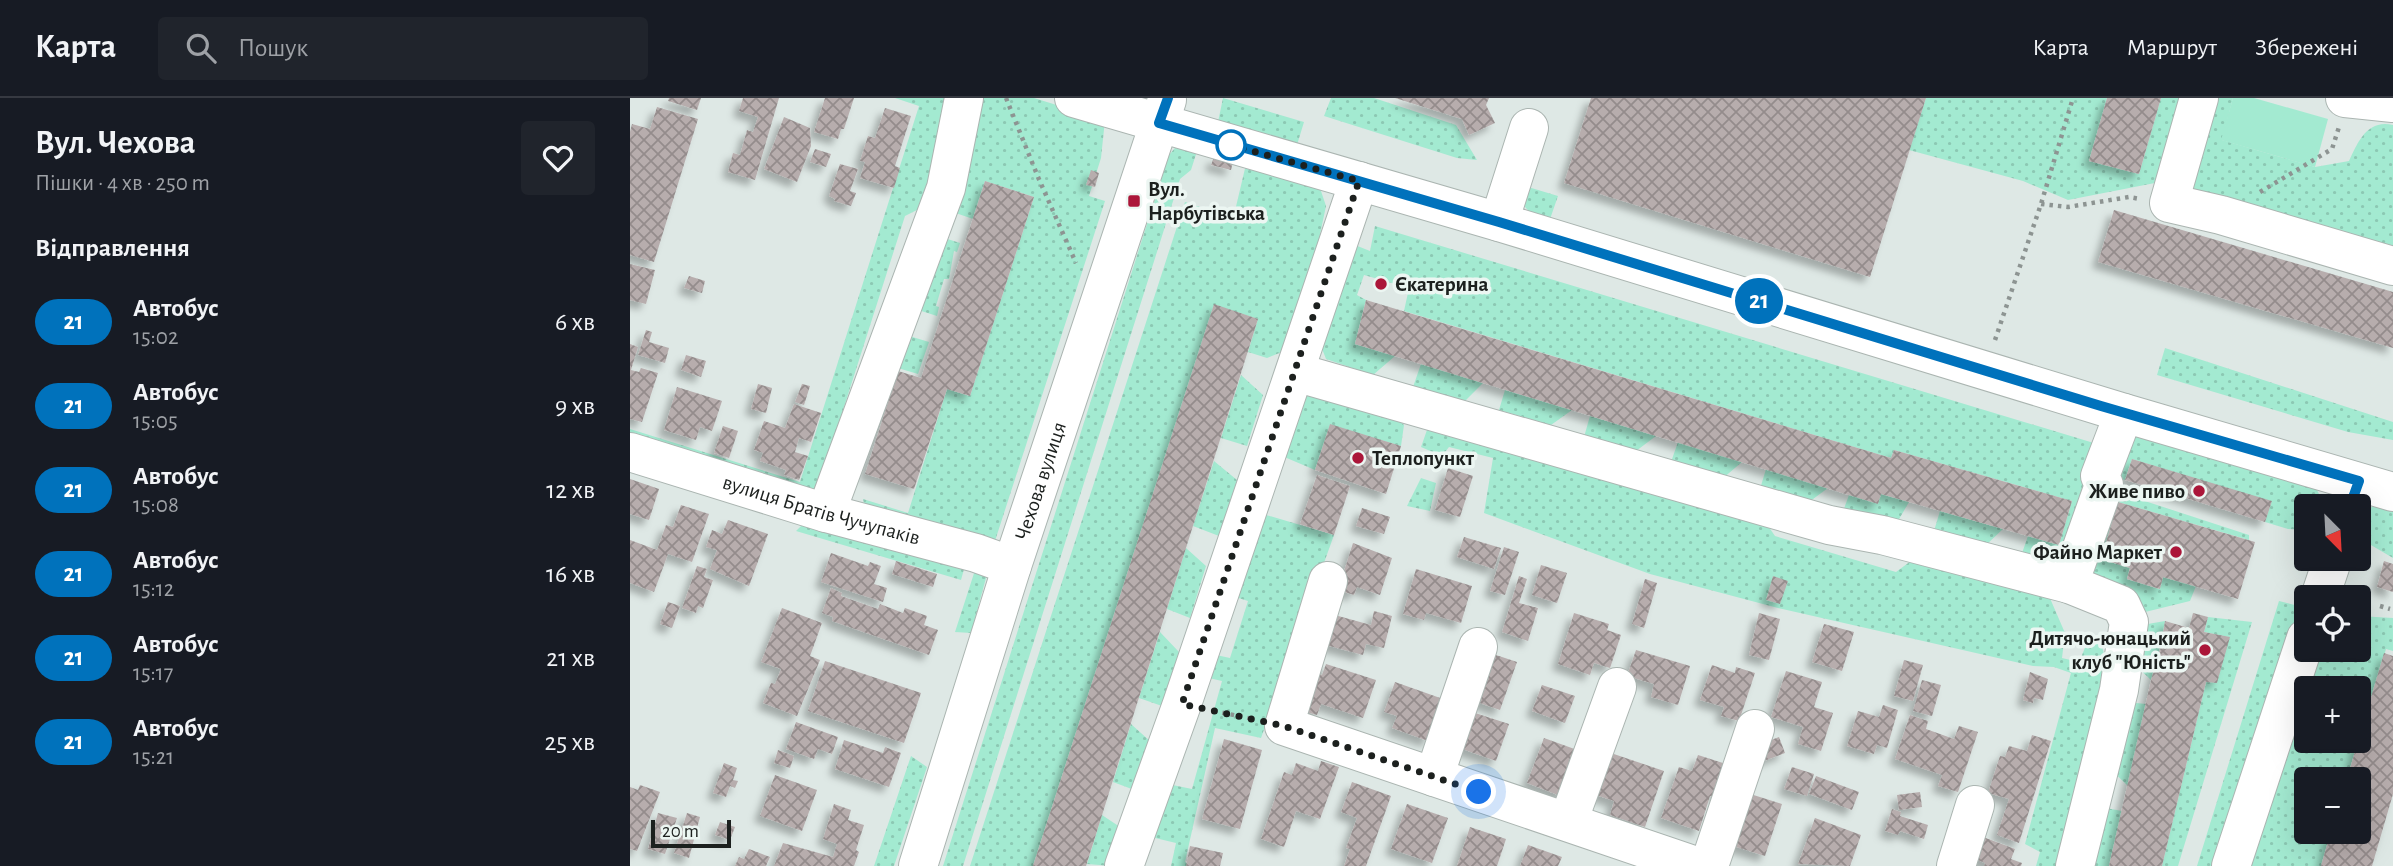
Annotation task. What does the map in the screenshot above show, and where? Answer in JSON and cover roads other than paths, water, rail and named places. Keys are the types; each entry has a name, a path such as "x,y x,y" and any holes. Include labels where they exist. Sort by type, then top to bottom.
{"street":[{"path":"826,513 946,188 964,98"},
{"path":"1074,98 1163,111 1231,145 1499,222 2123,412 2367,493"},
{"path":"2199,98 2169,204 2221,215 2393,266"},
{"path":"2346,99 2393,103"},
{"name":"Чехова вулиця","path":"918,866 1012,566 1163,111"},
{"path":"1499,222 1529,128"},
{"path":"1124,866 1182,704 1359,181"},
{"path":"1295,372 1829,525 1882,535 2069,584 2121,605 2129,622 2119,690 2075,866"},
{"path":"2069,584 2104,485 2100,476 2123,412"},
{"name":"вулиця Братів Чучупаків","path":"630,452 826,513 976,553 1012,566"},
{"path":"1328,581 1284,726 1696,866"},
{"path":"1434,777 1478,647"},
{"path":"2231,866 2298,662"},
{"path":"1568,822 1617,687"},
{"path":"1709,866 1755,729"},
{"path":"1956,866 1975,805"}],"place":[{"name":"Вул. Нарбутівська","path":"1134,201"},
{"name":"Єкатерина","path":"1381,284"},
{"name":"Теплопункт","path":"1358,458"},
{"name":"Живе пиво","path":"2199,491"},
{"name":"Файно Маркет","path":"2176,552"},
{"name":"Дитячо-юнацький клуб \"Юність\"","path":"2205,650"}]}
